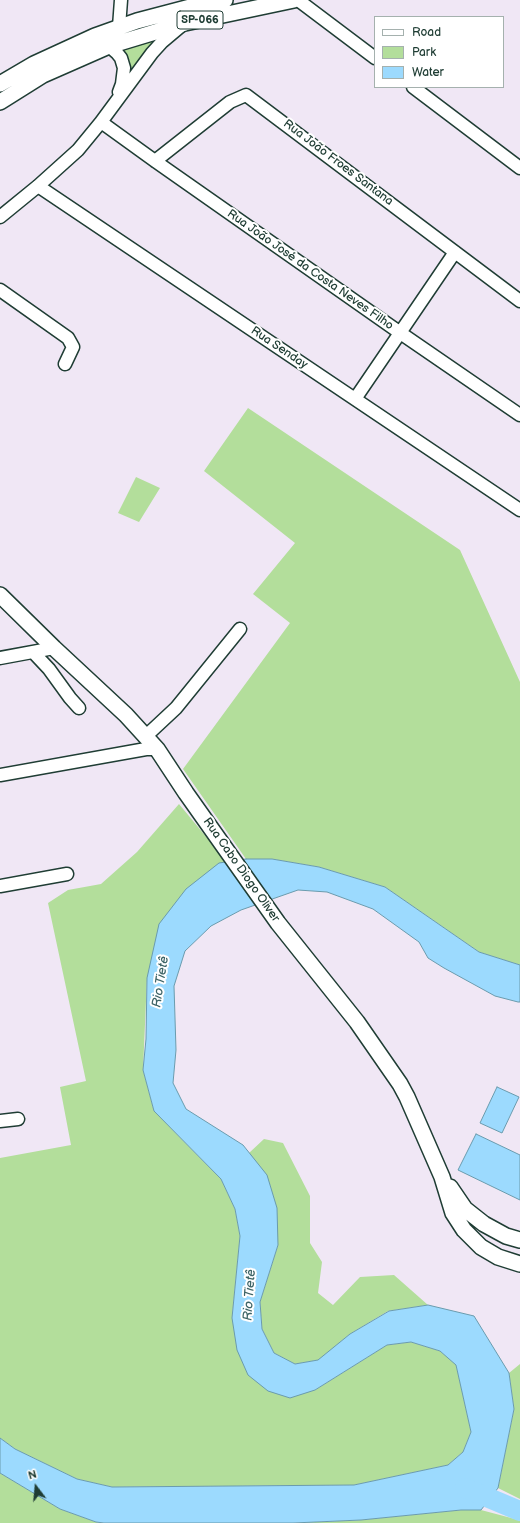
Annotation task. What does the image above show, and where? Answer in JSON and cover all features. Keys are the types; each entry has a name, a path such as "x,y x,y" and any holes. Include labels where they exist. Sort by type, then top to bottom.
{"main road":[{"name":"SP-066","path":"0,84 34,64 95,36 119,27 194,6 225,0"},
{"name":"SP-066","path":"0,102 43,75 109,46 185,23 294,0"},
{"name":"Rua Cabo Diogo Oliver","path":"0,595 126,715 157,749 186,793 278,923 356,1022 400,1084 442,1177 453,1213 464,1230 481,1246 498,1257 520,1264"},
{"name":"Rua Cabo Diogo Oliver","path":"442,1177 465,1209 484,1224 506,1236 520,1240"}],"street":[{"path":"119,27 121,0"},
{"path":"298,0 374,57"},
{"path":"0,217 38,186 78,150 101,122 152,53 162,42 185,23"},
{"path":"109,46 121,58 124,68 122,84 116,100"},
{"path":"414,88 518,162"},
{"name":"Rua João Froes Santana","path":"155,161 230,102 246,94 520,302"},
{"name":"Rua João José da Costa Neves Filho","path":"101,122 399,332 520,415"},
{"name":"Rua Senday","path":"38,186 520,510"},
{"path":"355,399 399,332 455,252"},
{"path":"0,290 68,338 74,347 65,364"},
{"path":"146,736 176,708 240,629"},
{"path":"0,658 54,648"},
{"path":"33,652 49,669 70,698 80,708"},
{"path":"0,775 146,749 157,749"},
{"path":"0,886 67,874"},
{"path":"0,1121 18,1119"}],"green space":[{"path":"162,35 130,76 130,62 122,48"},
{"path":"248,408 460,550 520,682 520,965 479,952 385,887 319,867 272,859 246,859 183,769 290,623 253,594 295,543 204,471"},
{"path":"136,477 160,488 139,522 118,513"},
{"path":"179,804 227,862 147,978 143,1070 154,1111 221,1179 235,1209 240,1236 232,1318 315,1390 387,1345 411,1342 440,1351 456,1364 471,1432 463,1452 448,1465 354,1485 112,1487 77,1479 15,1449 0,1438 0,1158 71,1145 60,1087 86,1081 48,903 68,890 101,884 137,852"},
{"path":"264,1139 283,1143 310,1196 310,1243 322,1262 318,1293 333,1305 360,1277 394,1275 428,1305 388,1311 350,1334 319,1360 295,1364 274,1353 262,1329 260,1302 278,1245 249,1153"},
{"path":"520,1364 520,1499 498,1488 514,1409 509,1373"},
{"path":"0,1473 60,1509 96,1522 104,1523 0,1523"},
{"path":"461,1510 481,1510 515,1519 520,1521 520,1523 293,1523 361,1520"}],"water":[{"name":"Rio Tietê","path":"246,859 272,859 319,867 385,887 479,952 520,965 520,1002 495,996 428,958 419,942 373,909 327,892 298,890 241,910 211,926 185,951 174,986 176,1050 173,1083 186,1109 243,1145 267,1175 277,1208 278,1245 260,1302 262,1329 274,1353 295,1364 318,1360 350,1334 389,1311 428,1305 474,1316 509,1373 514,1409 498,1488 481,1510 461,1510 361,1520 293,1523 104,1523 96,1522 60,1509 0,1473 0,1438 15,1449 77,1479 112,1487 354,1485 448,1465 463,1452 471,1432 456,1365 440,1351 411,1342 387,1345 315,1390 290,1398 268,1391 248,1375 237,1350 232,1318 240,1236 235,1209 221,1179 154,1111 143,1070 146,1039 147,978 159,924 186,889 219,863"},
{"path":"497,1087 519,1097 502,1133 480,1123"},
{"path":"476,1134 520,1155 520,1200 458,1170"}],"waterway":[{"path":"465,1488 520,1511"},
{"path":"516,1510 520,1509"}]}
